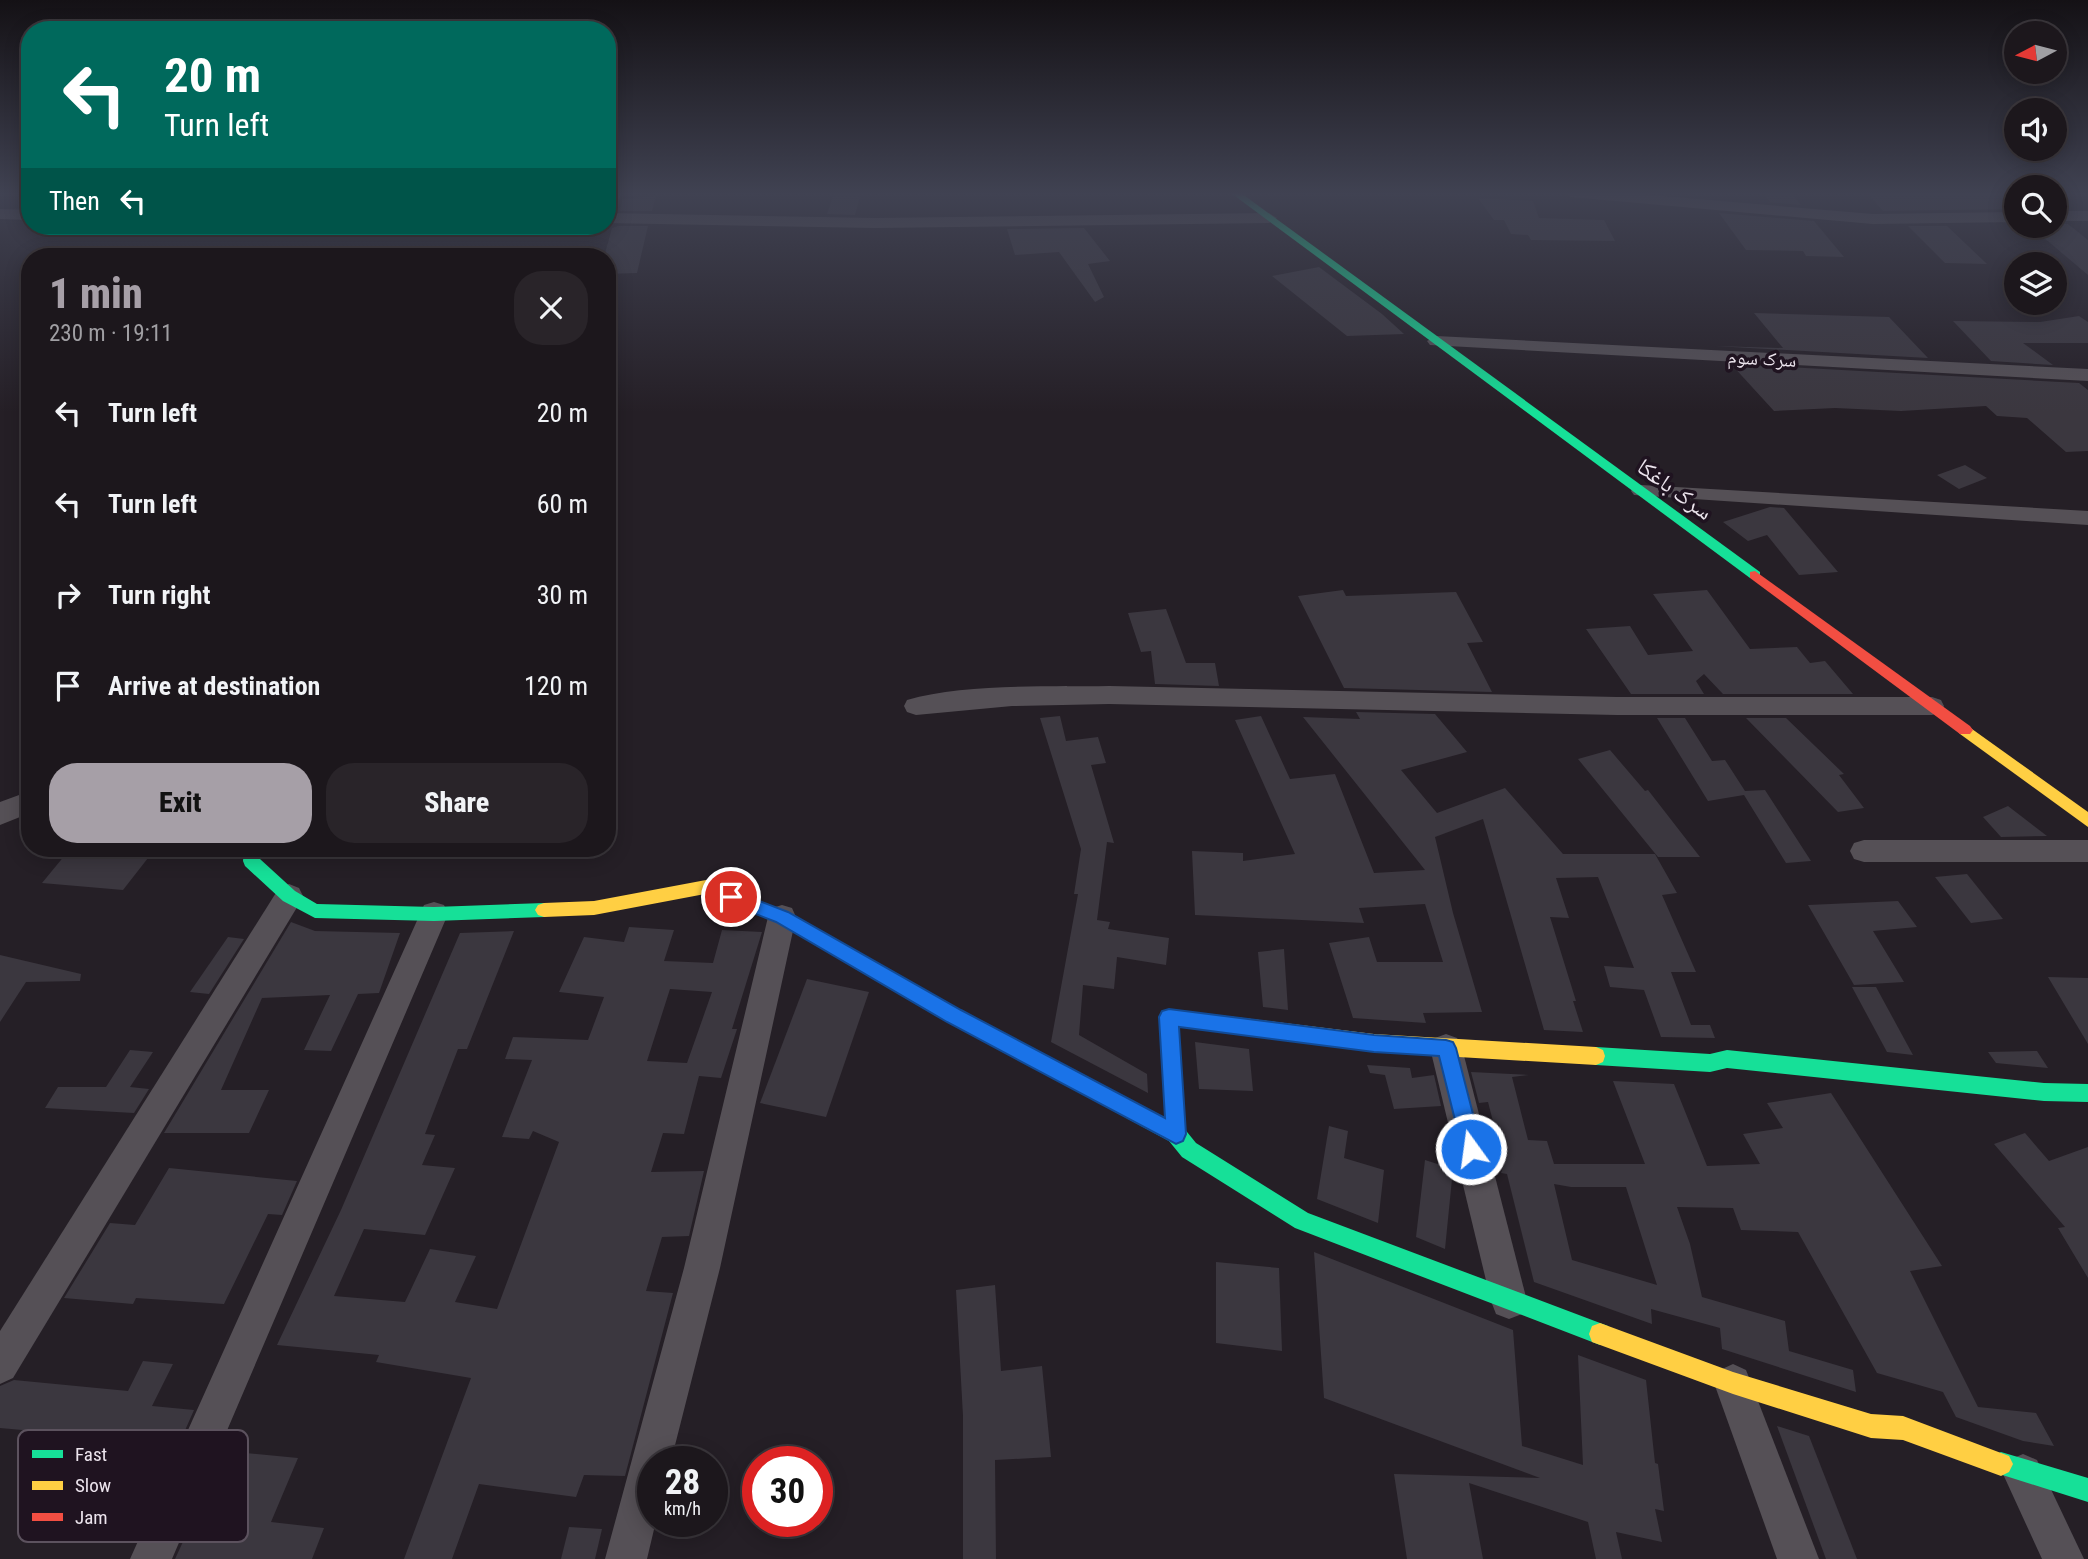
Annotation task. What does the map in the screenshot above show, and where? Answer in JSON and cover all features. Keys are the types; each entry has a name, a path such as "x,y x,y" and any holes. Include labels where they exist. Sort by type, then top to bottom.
{"street":[{"name":"سرک باغکا","path":"1334,266 2088,821"},
{"name":"سرک سوم","path":"1436,341 2088,375"},
{"path":"1641,491 2088,517"},
{"path":"916,706 965,699 1134,697 1777,708 1932,706"},
{"path":"0,814 21,805"},
{"path":"1864,851 2088,852"},
{"path":"251,857 251,860 289,896 315,911 434,914 594,908 706,887 782,917 954,1016 1176,1134 1189,1150 1303,1221 1509,1301 1733,1383 1871,1426 1903,1428 2022,1472 2088,1490"},
{"path":"0,1365 289,896"},
{"path":"208,1430 434,914"},
{"path":"626,1559 702,1268 782,917"},
{"path":"1176,1134 1169,1017 1374,1043 1710,1063 1727,1059 2044,1092 2088,1093"},
{"path":"1446,1048 1509,1301"},
{"path":"1733,1383 1798,1559"},
{"path":"2022,1472 2063,1559"},
{"path":"151,1559 158,1542"}],"building":[{"path":"616,266 639,266 637,273 616,274"},
{"path":"1069,266 1089,266 1104,297 1095,302"},
{"path":"2077,266 2088,266 2088,275"},
{"path":"1319,267 1404,334 1347,336 1272,276"},
{"path":"1754,313 1889,317 1928,358 1715,346 1783,348"},
{"path":"2079,316 2088,322 2088,343 2023,343 2053,365 1991,361 1953,321 2040,322"},
{"path":"1731,364 2079,383 2088,390 2088,451 2066,452 2027,418 1997,416 1986,406 1901,411 1835,408 1774,411"},
{"path":"1965,465 1987,478 1959,489 1937,475"},
{"path":"1770,507 1784,508 1838,572 1799,575 1767,535 1748,541 1723,522"},
{"path":"1343,590 1346,596 1456,592 1483,642 1467,643 1492,692 1344,688 1298,596"},
{"path":"1707,590 1750,649 1797,647 1810,663 1825,661 1853,694 1723,694 1704,674 1696,681 1704,694 1631,694 1586,629 1630,626 1648,655 1693,651 1653,594"},
{"path":"1166,609 1186,663 1215,663 1219,686 1155,684 1151,651 1141,652 1128,613"},
{"path":"1356,712 1435,714 1467,752 1401,770 1437,813 1505,788 1563,854 1655,854 1677,893 1662,895 1696,972 1671,972 1691,1025 1710,1025 1715,1038 1661,1037 1644,990 1610,987 1604,966 1634,968 1598,877 1556,878 1569,918 1550,917 1583,1032 1544,1030 1483,819 1435,837 1453,913 1482,1012 1423,1013 1426,1023 1353,1018 1329,943 1369,937 1377,962 1443,962 1425,904 1359,908 1364,923 1195,915 1192,851 1243,853 1243,861 1295,854 1235,720 1261,716 1290,779 1335,774 1374,873 1425,870 1303,717 1360,719"},
{"path":"1060,716 1066,741 1098,737 1106,763 1091,765 1114,843 1107,842 1097,920 1110,922 1108,929 1169,938 1166,965 1117,957 1114,989 1083,985 1079,1035 1147,1074 1148,1093 1051,1042 1078,894 1074,894 1081,849 1040,718"},
{"path":"1657,718 1685,718 1712,761 1725,760 1745,791 1765,790 1811,861 1786,863 1744,795 1708,801"},
{"path":"1746,718 1786,718 1844,774 1839,775 1864,808 1838,812"},
{"path":"1610,750 1645,791 1648,790 1700,857 1658,857 1578,759"},
{"path":"2008,806 2047,836 2001,837 1983,817"},
{"path":"63,857 149,857 123,890 42,883"},
{"path":"1967,874 2003,919 1971,923 1935,877"},
{"path":"1898,901 1917,927 1873,931 1904,982 1854,985 1808,905"},
{"path":"291,922 315,931 400,933 379,993 358,994 331,1051 304,1050 330,995 262,998 221,1090 269,1090 249,1133 164,1133"},
{"path":"629,927 674,930 664,961 713,963 722,930 762,932 732,1029 737,1029 721,1078 699,1076 684,1134 663,1133 651,1172 704,1171 689,1236 662,1237 646,1291 673,1293 625,1476 584,1475 576,1497 479,1484 452,1559 404,1559 471,1378 376,1362 379,1355 277,1345 341,1210 460,933 514,931 467,1049 458,1049 425,1134 435,1135 422,1165 455,1168 425,1235 364,1229 334,1296 405,1302 430,1249 476,1256 455,1302 497,1309 559,1142 533,1131 529,1139 502,1137 532,1060 505,1059 513,1037 588,1040 604,997 559,992 584,937 624,942","holes":["670,989 712,992 687,1063 647,1061"]},
{"path":"228,937 244,939 209,994 190,992"},
{"path":"1284,949 1288,1010 1263,1007 1258,952"},
{"path":"0,955 81,974 80,981 26,982 0,1022"},
{"path":"2048,977 2088,978 2088,1044"},
{"path":"807,979 869,992 826,1117 760,1103"},
{"path":"1852,987 1876,987 1913,1055 1887,1052"},
{"path":"1195,1042 1249,1049 1253,1091 1199,1089"},
{"path":"130,1050 153,1052 130,1087 149,1089 134,1113 45,1108 58,1087 106,1087"},
{"path":"2037,1051 2048,1068 1996,1063 1988,1052"},
{"path":"1367,1065 1410,1068 1412,1078 1434,1075 1441,1106 1394,1109 1385,1075 1370,1073"},
{"path":"1471,1072 1529,1075 1512,1077 1528,1140 1547,1141 1554,1164 1645,1164 1613,1081 1674,1084 1707,1166 1760,1164 1743,1134 1783,1128 1767,1103 1831,1093 1942,1266 1910,1271 1978,1407 2036,1413 2054,1446 2023,1441 1956,1417 1943,1392 1877,1373 1798,1232 1741,1230 1733,1208 1677,1207 1690,1244 1702,1297 1785,1321 1789,1351 1853,1370 1856,1392 1722,1349 1720,1328 1651,1309 1652,1324 1534,1282 1507,1174 1501,1173 1504,1164 1488,1102 1479,1103","holes":["1554,1184 1571,1187 1626,1187 1657,1285 1572,1260"]},
{"path":"1329,1126 1348,1131 1344,1158 1384,1170 1378,1223 1317,1199"},
{"path":"2025,1133 2049,1161 2088,1147 2088,1278 2058,1228 2065,1227 1994,1144"},
{"path":"1425,1160 1453,1169 1445,1249 1416,1237"},
{"path":"169,1168 297,1181 282,1215 268,1214 224,1304 136,1298 133,1304 64,1298 110,1223 135,1225"},
{"path":"1314,1252 1513,1330 1522,1446 1583,1465 1578,1355 1646,1380 1655,1463 1658,1464 1664,1511 1655,1509 1662,1542 1616,1532 1622,1559 1596,1559 1588,1522 1469,1483 1483,1559 1407,1559 1394,1474 1540,1478 1324,1398"},
{"path":"1216,1262 1279,1268 1282,1351 1216,1343"},
{"path":"995,1285 1001,1371 1042,1366 1051,1457 995,1460 996,1559 963,1559 963,1416 956,1290"},
{"path":"143,1361 173,1364 152,1406 194,1410 185,1430 0,1428 0,1386 14,1380 128,1391"},
{"path":"1777,1426 1809,1436 1857,1559 1826,1559"},
{"path":"248,1453 298,1458 271,1522 324,1528 312,1559 175,1559 183,1542 248,1542"},
{"path":"569,1527 602,1529 595,1559 561,1559"}],"traffic: fast":[{"path":"1334,266 1755,575"},
{"path":"251,857 251,861 289,896 315,911 434,914 544,910"},
{"path":"1596,1056 1710,1063 1727,1059 2044,1092 2088,1093"},
{"path":"1065,1075 1176,1134 1189,1150 1302,1221 1600,1334"},
{"path":"2001,1464 2088,1490"}],"traffic: slow":[{"path":"1965,730 2088,821"},
{"path":"544,910 594,908 706,887 782,917 954,1016 1065,1075"},
{"path":"1176,1134 1169,1017 1374,1043 1596,1056"},
{"path":"1600,1334 1733,1383 1871,1426 1903,1428 2001,1464"}],"traffic: jam":[{"path":"1755,575 1965,730"}],"route":[{"path":"731,897 782,917 954,1016 1176,1134 1169,1017 1374,1043 1446,1048 1471,1149"}]}
